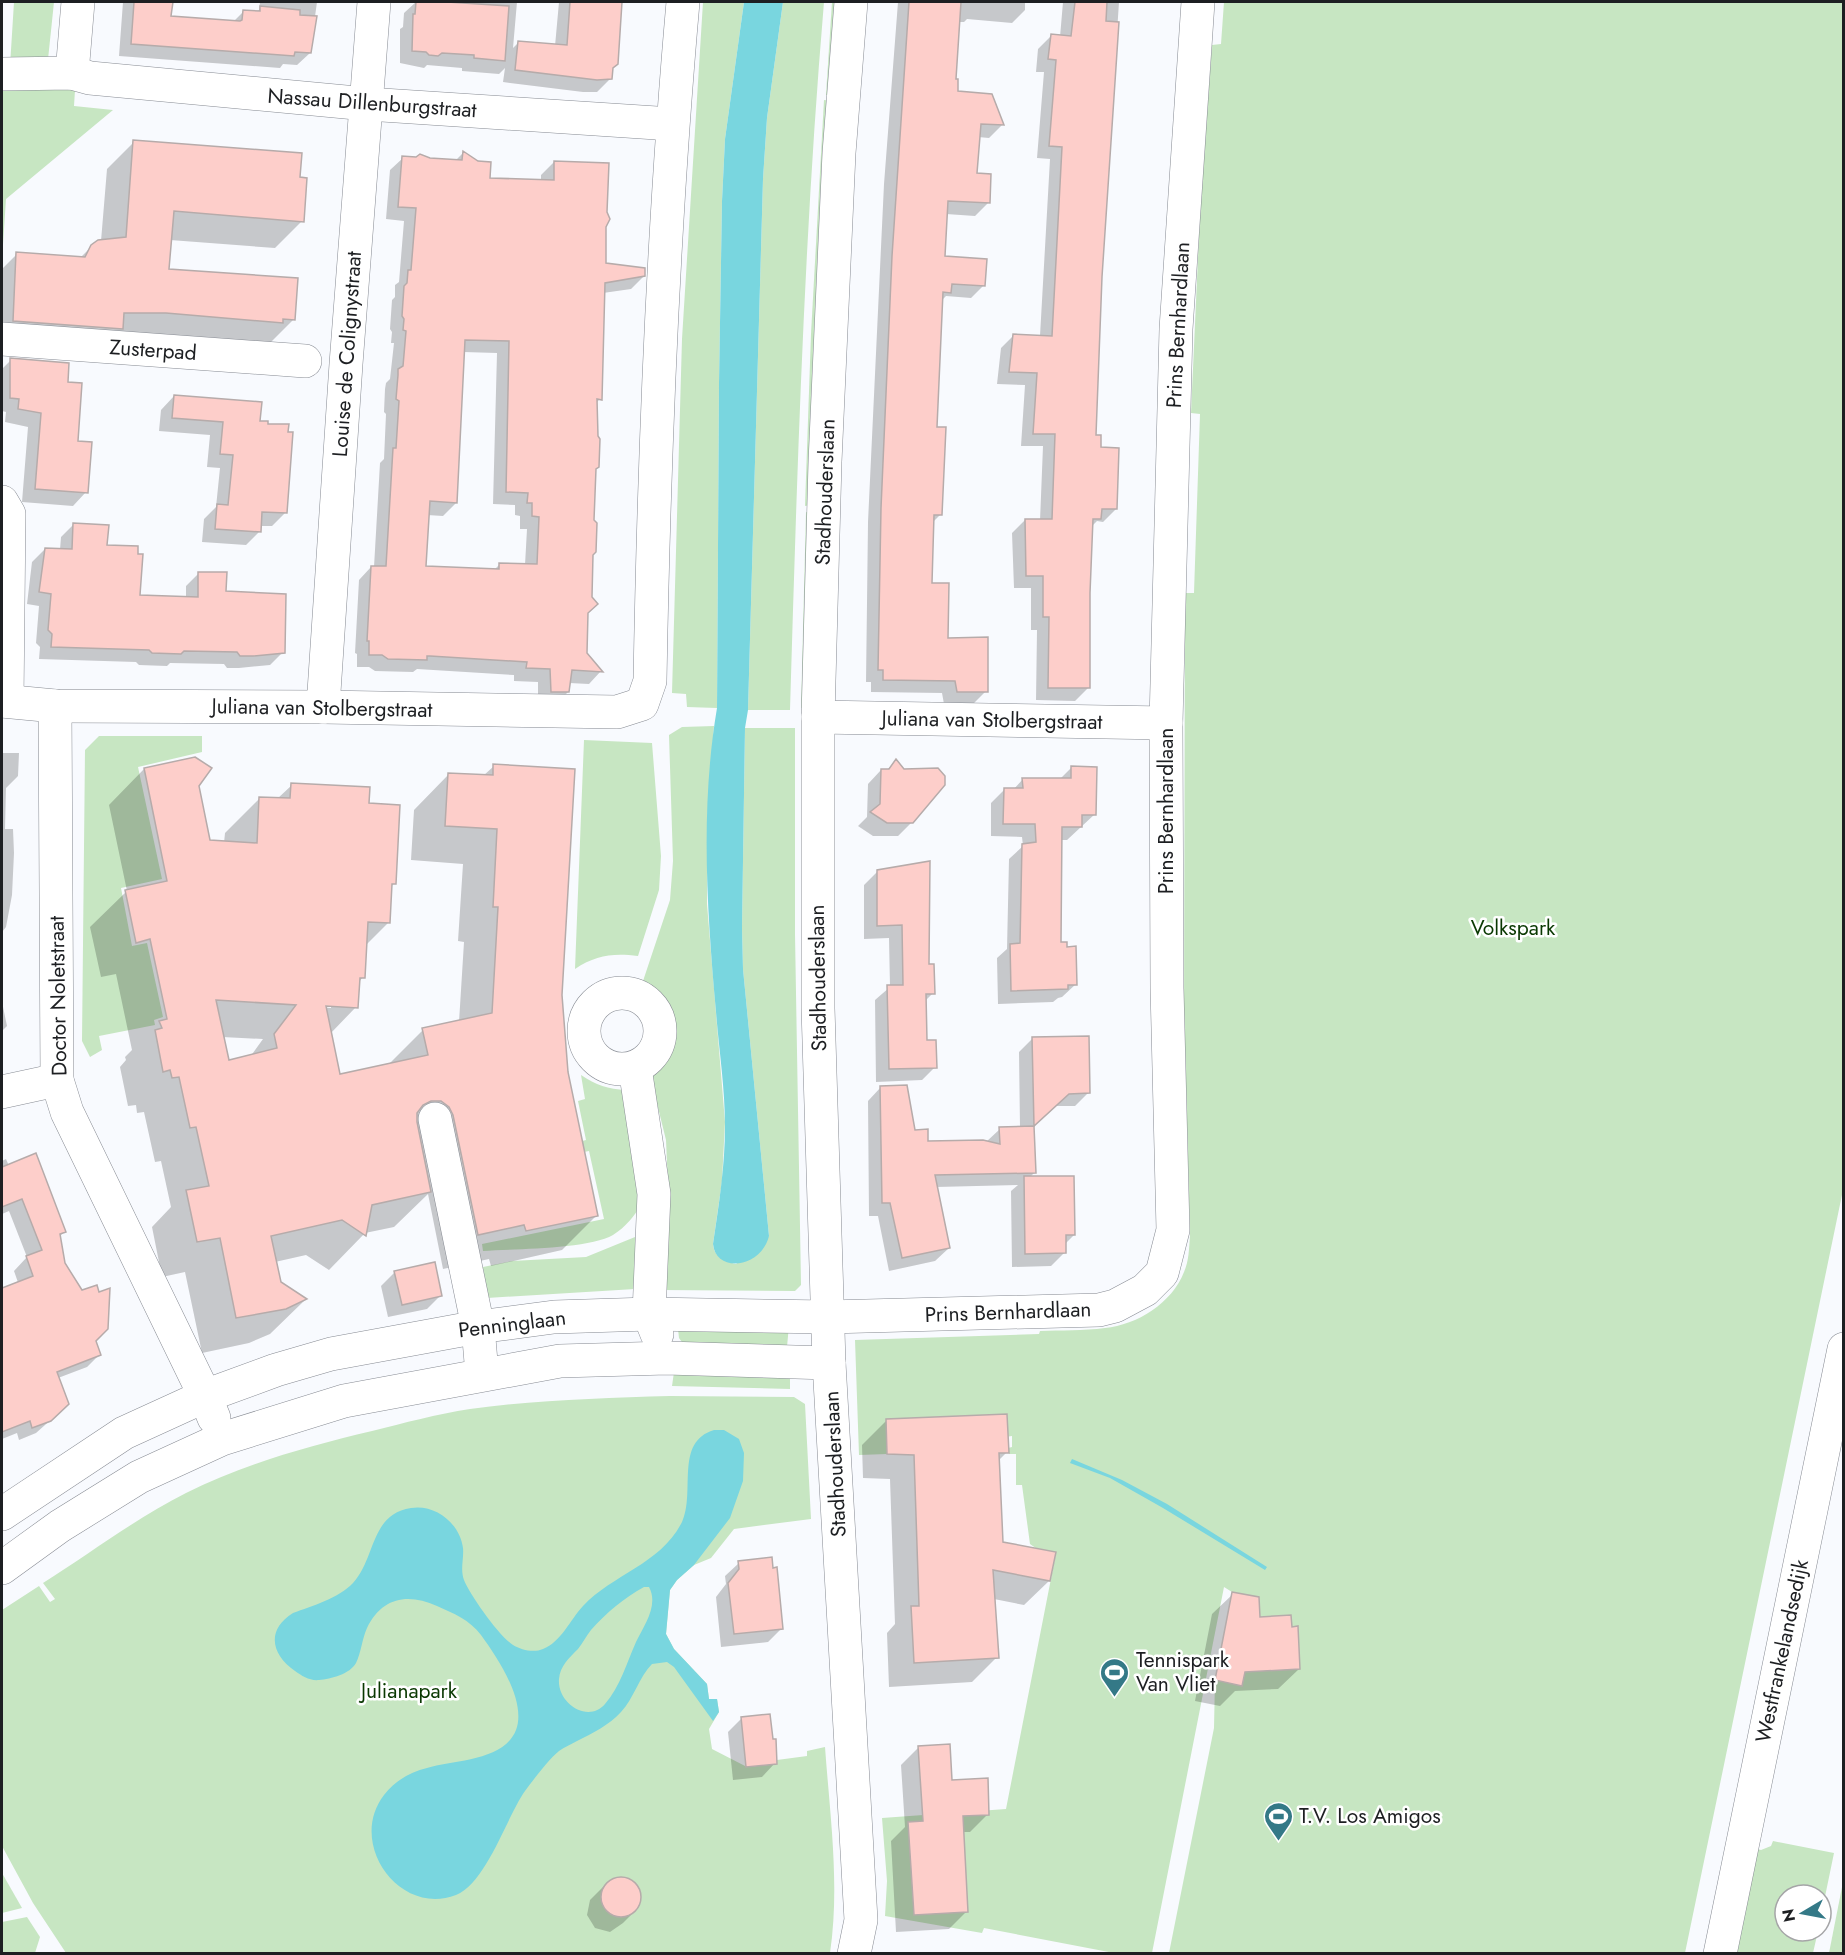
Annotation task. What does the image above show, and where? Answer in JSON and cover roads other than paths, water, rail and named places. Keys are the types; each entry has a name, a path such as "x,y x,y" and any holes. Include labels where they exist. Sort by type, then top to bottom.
{"street":[{"path":"72,73 78,2"},
{"name":"Louise de Colignystraat","path":"322,707 374,2"},
{"path":"672,123 683,2"},
{"name":"Stadhouderslaan","path":"851,2 839,153 825,450 818,717 818,1008 829,1363 861,1920 854,1953"},
{"name":"Prins Bernhardlaan","path":"828,1317 1099,1310 1115,1306 1145,1290 1162,1273 1173,1230 1167,988 1166,723 1176,329 1198,2"},
{"name":"Nassau Dillenburgstraat","path":"2,74 72,73 90,78 367,104 672,123"},
{"name":"Juliana van Stolbergstraat","path":"4,701 55,706 322,707 617,712 642,704 650,681 653,493 672,123"},
{"name":"Zusterpad","path":"2,339 305,361"},
{"path":"2,502 9,514 4,701"},
{"name":"Doctor Noletstraat","path":"55,706 57,1080 67,1112 205,1396"},
{"name":"Juliana van Stolbergstraat","path":"818,717 1166,723"},
{"path":"635,1068 654,1194 649,1314 667,1358"},
{"path":"2,1092 57,1080"},
{"path":"435,1119 478,1327 482,1374"},
{"name":"Penninglaan","path":"2,1514 124,1433 205,1396 276,1370 331,1354 478,1327 554,1317 649,1314 828,1317"},
{"name":"Westfrankelandsedijk","path":"1720,1953 1844,1349"},
{"name":"Penninglaan","path":"2,1568 60,1526 139,1478 222,1439 344,1401 560,1361 667,1358 829,1363"},
{"path":"205,1396 222,1439"}],"water":[{"path":"744,2 783,2 767,118 763,179 748,710 745,728 742,928 743,969 769,1236 764,1247 749,1261 730,1263 722,1260 716,1254 713,1244 723,1170 725,1126 710,936 707,822 708,784 717,708 722,201 725,139"},
{"path":"714,1430 724,1430 739,1439 744,1453 743,1481 730,1518 694,1565 677,1580 670,1590 666,1634 674,1649 707,1684 709,1699 717,1699 719,1712 713,1721 674,1667 667,1662 652,1664 626,1706 616,1717 550,1759 525,1791 486,1864 467,1888 456,1895 435,1899 416,1895 398,1886 385,1871 375,1854 372,1834 374,1814 384,1795 398,1781 415,1772 490,1754 510,1740 516,1730 518,1718 514,1693 509,1680 495,1655 472,1625 426,1602 397,1600 380,1610 367,1628 358,1659 353,1667 340,1675 324,1679 306,1678 287,1664 277,1650 275,1642 275,1634 279,1627 293,1613 325,1601 353,1583 366,1562 375,1538 388,1519 398,1512 420,1508 438,1513 457,1531 463,1548 464,1580 478,1605 500,1633 520,1648 532,1651 543,1649 560,1636 583,1606 595,1595 649,1559 673,1536 686,1510 690,1456 694,1445 702,1436","holes":["649,1587 652,1594 649,1615 615,1690 598,1710 590,1712 575,1708 568,1703 560,1688 559,1679 563,1666 591,1630 609,1612 637,1591"]},
{"path":"1072,1459 1122,1480 1167,1504 1267,1567 1265,1570 1110,1478 1070,1463"}],"place":[{"name":"Tennispark Van Vliet","path":"1115,1698"},
{"name":"T.V. Los Amigos","path":"1278,1842"}],"park label":[{"name":"Volkspark","path":"1513,928"},
{"name":"Julianapark","path":"409,1691"}]}
